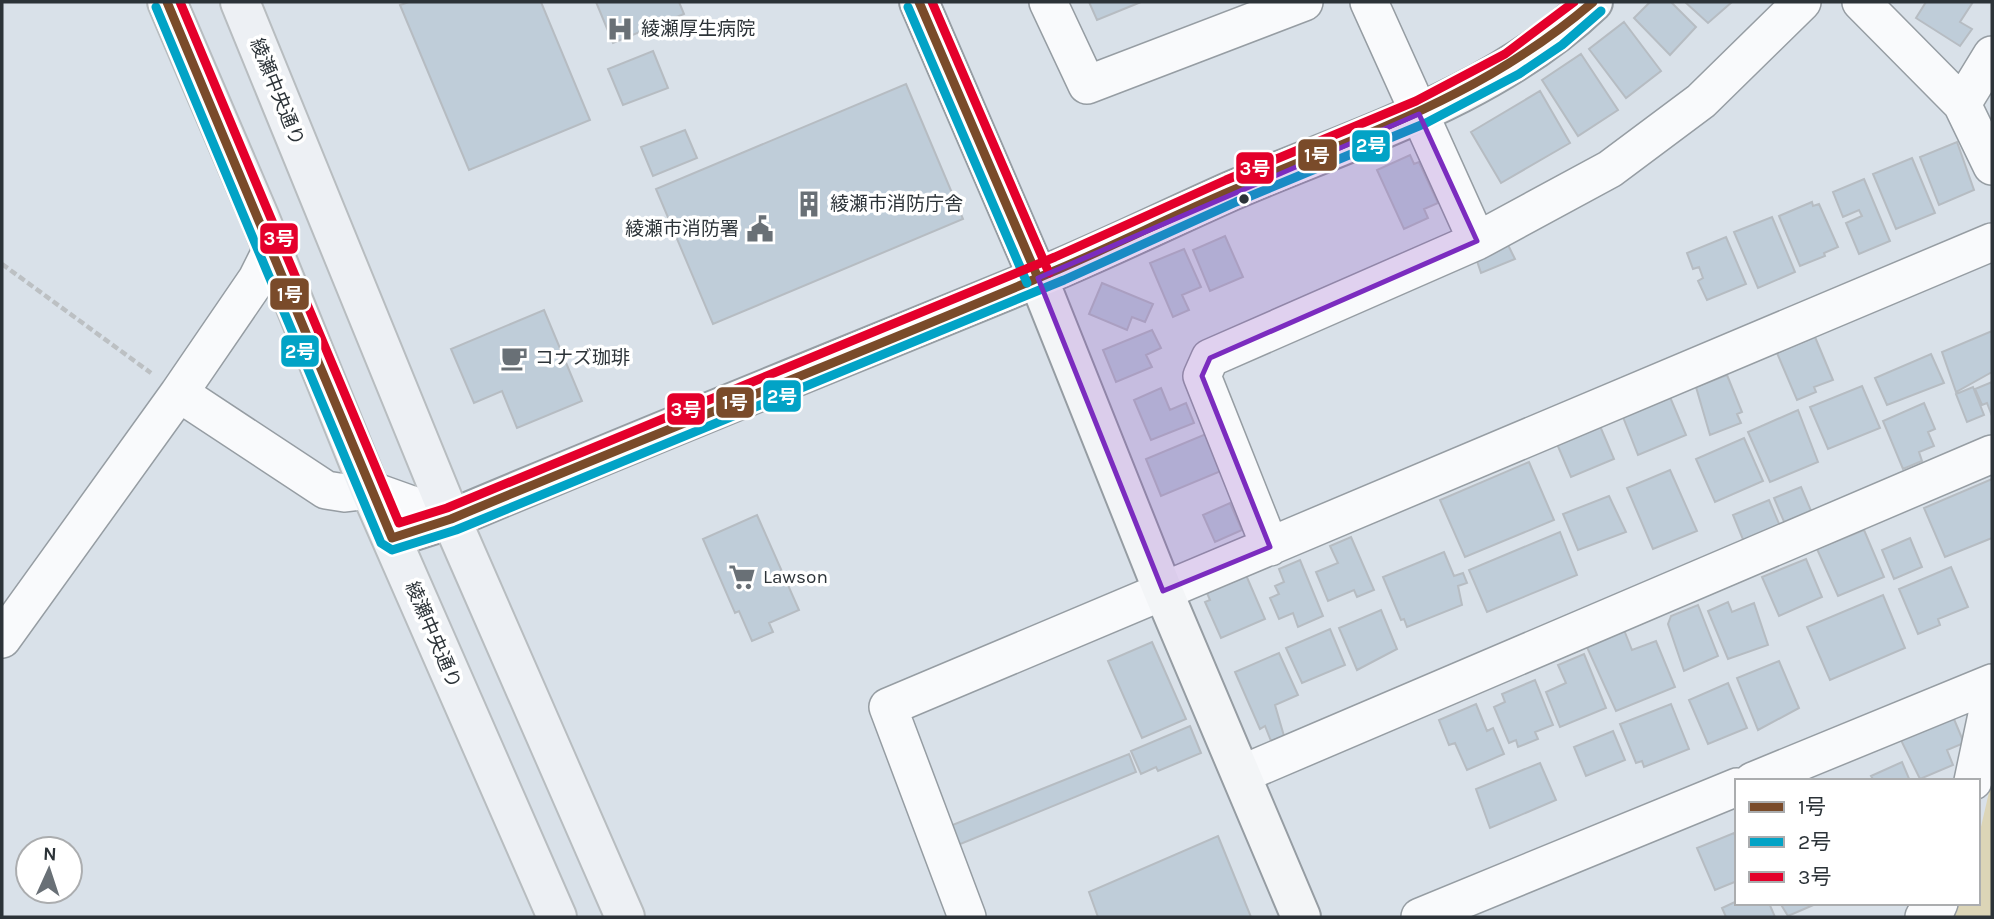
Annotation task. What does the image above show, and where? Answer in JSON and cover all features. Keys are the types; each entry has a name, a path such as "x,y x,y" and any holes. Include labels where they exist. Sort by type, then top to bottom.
{"main road":[{"name":"綾瀬中央通り","path":"167,2 370,490 557,917"},
{"name":"綾瀬中央通り","path":"240,2 451,519 625,917"}],"street":[{"path":"919,2 1038,278 1163,591 1301,917"},
{"path":"1048,2 1087,85 1304,2"},
{"path":"1369,2 1477,241"},
{"path":"392,538 451,519 1038,278 1235,190 1419,114 1498,72 1577,17 1593,2"},
{"path":"1270,547 1202,376 1210,358 1477,241 1620,161 1701,101 1802,2"},
{"path":"1861,2 1962,104 1992,166"},
{"path":"1962,104 1992,55"},
{"path":"967,917 888,707 1992,242"},
{"path":"2,639 179,393 257,279 272,249"},
{"path":"179,393 326,490 345,493 370,490 451,519"},
{"path":"1241,774 1992,454"},
{"path":"1758,779 1992,683"},
{"path":"1973,779 1992,691"},
{"path":"1420,917 1735,788"},
{"path":"1924,917 1935,912 1938,905"}],"path":[{"path":"2,264 179,393"}],"highlighted area":[{"path":"1419,114 1477,241 1210,358 1202,376 1270,547 1163,591 1038,278"}],"shaded area":[{"path":"1992,779 1992,917 1949,917 1955,905 1980,905 1980,831"}],"building":[{"path":"409,2 541,2 590,120 469,170 400,5"},
{"path":"596,2 679,2 684,14 613,43"},
{"path":"1089,2 1141,2 1097,20"},
{"path":"1650,2 1671,2 1696,27 1670,55 1634,18"},
{"path":"1685,2 1732,2 1708,23"},
{"path":"1926,2 1973,2 1960,22 1972,29 1960,46 1916,18"},
{"path":"1624,22 1661,71 1626,98 1589,49"},
{"path":"653,51 668,88 623,105 608,69"},
{"path":"1581,54 1618,110 1578,136 1542,80"},
{"name":"綾瀬市消防庁舎","path":"906,84 963,219 713,324 656,189"},
{"path":"1540,91 1570,143 1501,183 1471,132"},
{"path":"685,130 697,158 653,176 641,147"},
{"path":"1957,142 1974,190 1939,205 1920,157"},
{"path":"1410,155 1414,164 1419,162 1438,203 1424,209 1428,218 1404,229 1377,170"},
{"path":"1912,158 1935,213 1896,229 1873,174"},
{"path":"1864,179 1890,241 1859,254 1846,223 1862,216 1859,210 1843,217 1833,192"},
{"path":"1812,202 1813,206 1819,204 1838,247 1824,253 1825,256 1800,266 1779,216"},
{"path":"1772,217 1795,272 1758,288 1734,232"},
{"path":"1225,236 1243,277 1210,291 1193,250"},
{"path":"1726,237 1746,284 1707,300 1698,281 1703,278 1699,267 1693,269 1687,253"},
{"path":"1508,245 1515,259 1481,273 1476,258"},
{"path":"1184,249 1201,287 1182,295 1189,310 1173,317 1150,263"},
{"path":"1102,283 1153,304 1145,322 1132,317 1127,330 1089,314"},
{"path":"544,310 582,401 517,428 502,391 474,403 451,349"},
{"path":"1152,330 1161,348 1146,355 1152,367 1116,382 1103,350"},
{"path":"1992,331 1992,372 1956,392 1942,352"},
{"path":"1815,337 1833,380 1814,387 1816,392 1797,400 1777,353"},
{"path":"1931,354 1944,383 1887,405 1875,378"},
{"path":"1727,375 1742,412 1737,414 1741,423 1710,435 1696,387"},
{"path":"1992,382 1992,416 1987,403 1982,405 1975,389"},
{"path":"1862,386 1880,428 1828,449 1810,407"},
{"path":"1973,387 1984,415 1967,422 1956,394"},
{"path":"1161,388 1170,410 1186,403 1194,423 1151,440 1134,400"},
{"path":"1670,397 1686,435 1638,455 1623,417"},
{"path":"1924,403 1935,429 1928,432 1934,446 1919,452 1922,461 1903,469 1883,421"},
{"path":"1798,410 1818,462 1770,482 1748,432"},
{"path":"1600,426 1614,459 1571,477 1557,444"},
{"path":"1206,434 1221,471 1161,496 1146,459"},
{"path":"1744,438 1763,481 1715,502 1696,459"},
{"path":"1529,462 1554,520 1465,557 1440,500"},
{"path":"1670,470 1697,531 1653,549 1627,488"},
{"path":"1992,479 1992,538 1945,557 1924,508"},
{"path":"1801,487 1812,513 1785,524 1774,498"},
{"path":"1609,496 1626,532 1578,550 1563,514"},
{"path":"1769,500 1780,526 1744,542 1733,515"},
{"path":"1230,503 1242,530 1215,542 1203,515"},
{"path":"757,515 799,610 769,623 773,632 752,641 739,611 735,613 703,539"},
{"path":"1864,530 1884,577 1838,596 1817,549"},
{"path":"1560,532 1577,575 1487,612 1469,570"},
{"path":"1351,537 1374,590 1357,597 1354,590 1328,601 1316,572 1338,563 1330,546"},
{"path":"1910,538 1922,567 1894,579 1882,550"},
{"path":"1444,552 1454,576 1463,573 1467,583 1458,586 1462,605 1407,627 1404,619 1401,620 1383,577"},
{"path":"1806,559 1822,597 1779,616 1762,577"},
{"path":"1300,560 1323,616 1298,627 1293,613 1279,619 1270,598 1279,594 1275,586 1284,582 1279,569"},
{"path":"1951,567 1968,607 1938,619 1940,625 1918,634 1899,589"},
{"path":"1246,575 1265,619 1221,638 1205,602 1210,600 1207,593"},
{"path":"1883,595 1905,648 1830,680 1807,627"},
{"path":"1728,602 1732,612 1754,603 1768,645 1728,659 1708,611"},
{"path":"1698,605 1718,656 1684,671 1668,624 1671,616"},
{"path":"1381,610 1397,649 1357,670 1339,628"},
{"path":"1330,629 1345,665 1302,683 1286,648"},
{"path":"1624,630 1632,650 1656,641 1675,687 1616,711 1586,645"},
{"path":"1152,642 1186,719 1142,738 1108,661"},
{"path":"1279,653 1298,695 1275,705 1284,736 1271,741 1265,726 1260,729 1235,672"},
{"path":"1584,654 1606,708 1560,727 1546,692 1566,683 1558,665"},
{"path":"1779,661 1799,708 1758,730 1737,678"},
{"path":"1535,680 1553,725 1535,732 1538,739 1518,747 1516,740 1509,743 1494,707 1505,702 1502,694"},
{"path":"1728,683 1747,728 1708,744 1689,700"},
{"path":"1476,704 1487,731 1493,728 1504,754 1467,770 1455,743 1449,745 1439,720"},
{"path":"1671,704 1689,749 1644,767 1642,761 1636,763 1620,724"},
{"path":"1951,712 1964,743 1947,750 1953,765 1920,779 1898,734"},
{"path":"1190,726 1201,753 1158,771 1156,767 1141,774 1131,751"},
{"path":"1613,731 1625,760 1586,776 1574,747"},
{"path":"1129,754 1136,772 958,845 950,826"},
{"path":"1902,762 1909,779 1873,779 1871,776"},
{"path":"1540,763 1556,800 1490,828 1476,789"},
{"path":"1734,833 1735,882 1715,890 1697,848"},
{"path":"1218,836 1251,917 1098,917 1089,892"},
{"path":"1735,902 1735,905 1770,905 1775,917 1726,917 1722,908"},
{"path":"1781,905 1813,905 1788,916"}],"transit line":[{"name":"1号","path":"167,2 392,538 451,519 983,301 1420,111 1507,64 1550,36 1593,2"},
{"name":"3号","path":"180,2 399,523 447,508 1055,257 1226,180 1416,101 1505,54 1574,2"},
{"name":"1号","path":"919,2 1038,278"},
{"name":"3号","path":"932,2 1049,273"},
{"name":"2号","path":"156,7 381,543 392,550 456,530 1064,280 1236,202 1426,123 1519,74 1562,45 1601,11"},
{"name":"2号","path":"908,7 1027,283"}],"place":[{"name":"綾瀬厚生病院","path":"620,29"},
{"name":"綾瀬市消防庁舎","path":"809,204"},
{"name":"綾瀬市消防署","path":"760,229"},
{"name":"コナズ珈琲","path":"514,358"},
{"name":"Lawson","path":"742,577"}]}
